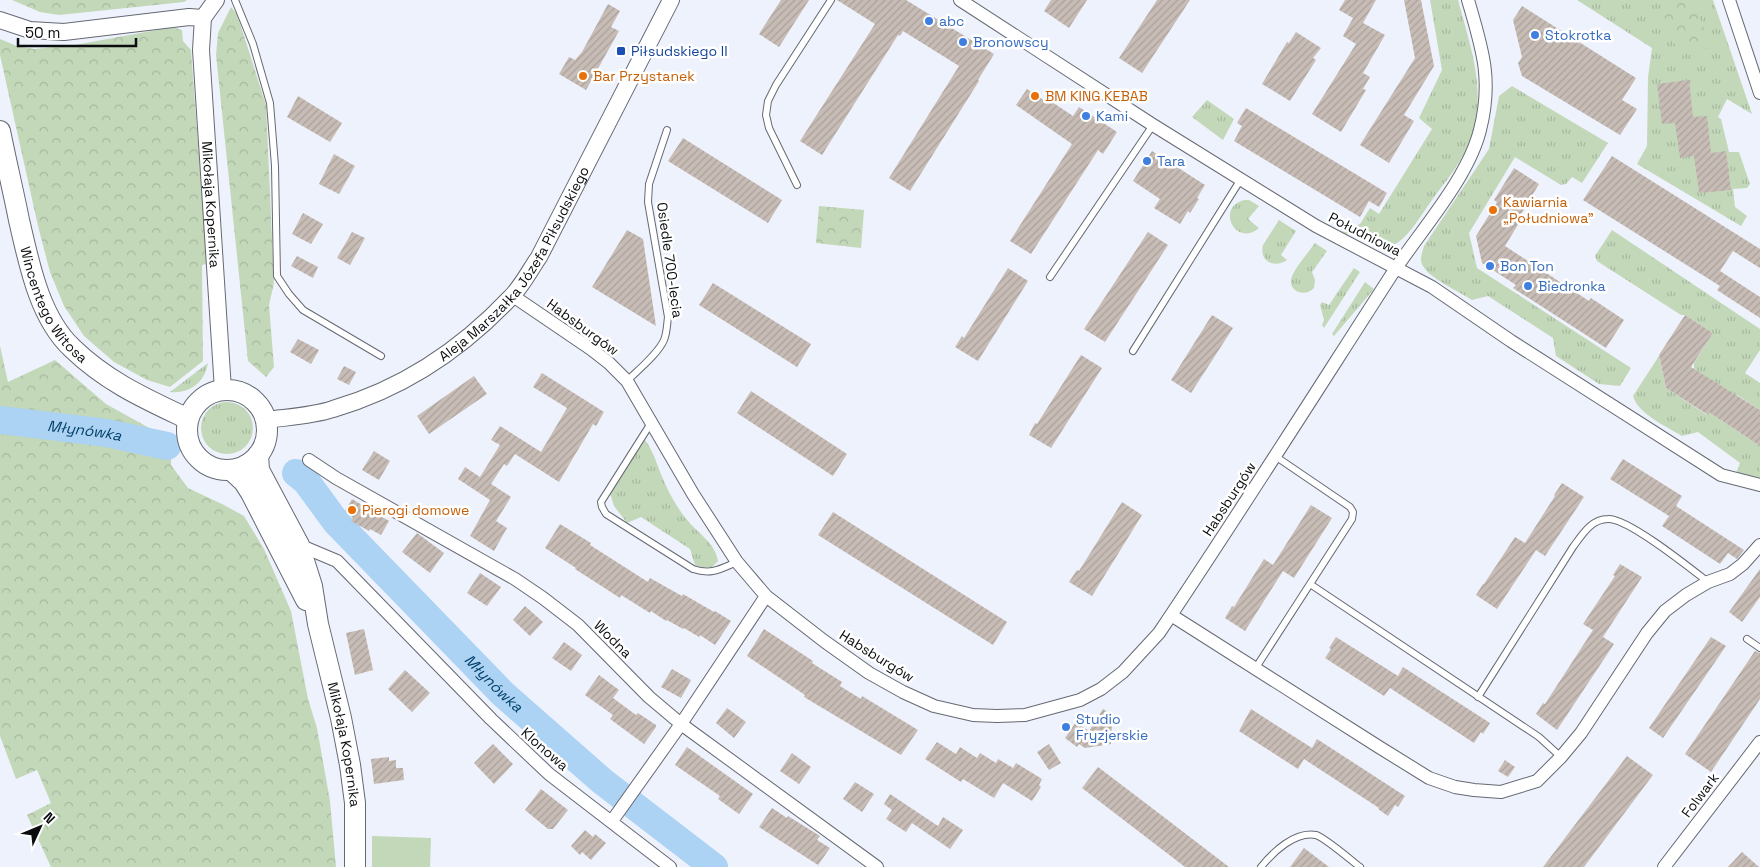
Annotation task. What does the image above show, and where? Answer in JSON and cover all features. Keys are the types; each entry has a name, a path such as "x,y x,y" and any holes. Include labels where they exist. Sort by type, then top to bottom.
{"main road":[{"name":"Wincentego Witosa","path":"0,131 36,288 52,322 70,347 95,368 130,392 188,419"},
{"path":"223,390 235,390 250,397 262,410 266,420 267,433 265,445 258,455 251,462 231,470 218,469 206,464 197,456 190,444 187,432 188,419 193,408 201,399 223,390"},
{"name":"Mikołaja Kopernika","path":"258,455 259,470 299,545 312,586 318,624 341,718 350,765 355,803 355,867"},
{"name":"Mikołaja Kopernika","path":"231,470 244,482 251,493 318,624"}],"street":[{"path":"0,20 30,30 64,32 189,17 203,18 216,0"},
{"name":"Aleja Marszałka Józefa Piłsudskiego","path":"266,420 333,409 404,381 461,343 512,296 539,257 671,0"},
{"name":"Południowa","path":"960,0 1153,125 1241,179 1350,245 1397,267 1445,295 1511,341 1721,475 1760,485"},
{"name":"Habsburgów","path":"512,296 609,363 626,381 693,494 737,562 766,596 824,641 870,673 903,692 934,706 973,715 1025,715 1080,700 1117,678 1159,633 1397,267 1460,174 1473,151 1486,104 1487,76 1468,0"},
{"path":"1729,0 1760,93"},
{"name":"Mikołaja Kopernika","path":"203,18 201,50 223,390"},
{"name":"Wodna","path":"309,460 336,478 515,579 544,598 578,625 649,698 681,724 877,867"},
{"name":"Klonowa","path":"299,545 337,561 490,720 549,774 670,867"},
{"path":"1171,615 1429,778 1455,787 1501,792 1537,781 1561,757 1581,733 1647,633 1665,611 1686,595 1708,582 1730,574 1744,564 1760,546"},
{"path":"612,821 681,724 766,596"},
{"name":"Folwark","path":"1664,867 1760,742"}],"lane":[{"path":"236,0 254,44 270,103 275,166 277,276 303,310 381,356"},
{"path":"797,185 769,128 766,115 768,101 776,85 831,0"},
{"path":"1050,277 1153,125"},
{"name":"Osiedle 700-lecia","path":"626,381 658,349 664,341 666,333 668,317 648,202 648,184 667,130"},
{"path":"1133,351 1241,179"},
{"path":"652,422 601,502 606,514 693,569 705,573 717,571 737,562"},
{"path":"1255,668 1352,519 1353,512 1350,507 1275,456"},
{"path":"1478,697 1573,547 1584,532 1599,521 1608,519 1625,523 1708,582"},
{"path":"1310,584 1539,737 1561,757"},
{"path":"1747,639 1760,648"},
{"path":"1262,867 1283,845 1294,839 1312,835 1318,835 1360,867"}],"green space":[{"path":"12,0 187,0 184,2 59,15 40,12"},
{"path":"1430,0 1458,0 1474,60 1478,99 1476,119 1470,139 1454,171 1407,234 1396,244 1389,247 1341,232 1360,224 1370,208 1379,214 1432,129 1419,118 1442,70"},
{"path":"1577,0 1713,0 1752,114 1727,99 1718,117 1721,119 1729,152 1739,152 1750,184 1747,188 1733,189 1735,207 1747,216 1741,226 1637,164 1647,146 1648,77 1652,48"},
{"path":"1668,0 1693,0 1712,49 1675,45 1659,3"},
{"path":"231,7 237,14 266,105 274,283 269,305 274,367 266,377 248,361 216,55 218,33"},
{"path":"173,27 182,30 183,41 191,50 207,264 202,265 203,361 170,387 147,380 114,362 84,336 64,306 50,272 38,226 0,55 0,39 17,46 34,49 75,45"},
{"path":"1512,86 1608,143 1582,183 1572,177 1566,184 1561,185 1515,157 1469,233 1477,268 1631,368 1620,386 1599,384 1556,356 1553,338 1488,296 1472,300 1426,271 1422,264 1421,256 1424,246 1489,149 1499,96"},
{"path":"1207,100 1234,119 1223,140 1192,117"},
{"path":"1249,200 1259,206 1248,219 1259,228 1251,233 1243,233 1236,230 1230,218 1235,204"},
{"path":"819,206 864,210 861,248 816,243"},
{"path":"1279,220 1296,231 1281,255 1287,260 1277,264 1265,259 1262,251 1263,245"},
{"path":"1612,230 1760,329 1760,350 1745,373 1760,383 1760,410 1737,395 1721,420 1760,446 1760,478 1736,473 1740,463 1698,432 1682,436 1646,414 1636,402 1633,396 1659,356 1666,388 1707,415 1724,389 1694,369 1694,363 1713,333 1685,315 1681,315 1597,261 1595,256"},
{"path":"1315,243 1327,251 1312,272 1315,280 1314,288 1302,293 1292,286 1292,276"},
{"path":"1354,268 1360,272 1324,328 1320,305 1322,302 1329,305"},
{"path":"1365,282 1374,289 1334,336 1332,334"},
{"path":"0,346 8,382 55,360 106,404 171,440 171,465 188,488 244,516 264,549 291,611 308,699 317,728 330,801 336,867 51,867 27,815 51,803 37,770 16,779 0,736"},
{"path":"208,363 204,376 190,389 170,392"},
{"path":"227,402 237,404 245,410 251,418 253,428 251,438 245,446 237,452 227,454 217,452 209,446 203,438 201,428 203,418 209,410 217,404"},
{"path":"645,440 651,449 671,496 689,522 714,549 718,561 712,567 695,565 690,549 641,517 627,523 614,506 610,493"},
{"path":"372,836 431,838 430,867 372,867"}],"building":[{"path":"781,0 809,0 779,47 759,34"},
{"path":"837,0 906,0 994,54 910,191 889,178 959,66 903,31 900,36 898,35 822,155 800,141 875,24"},
{"path":"1051,0 1087,0 1069,28 1044,11"},
{"path":"1157,0 1190,0 1142,73 1119,58"},
{"path":"1345,0 1376,0 1363,23 1385,35 1363,73 1370,77 1363,89 1366,90 1341,132 1312,114 1356,44 1343,36 1353,18 1339,10"},
{"path":"1404,0 1421,0 1434,66 1404,115 1414,121 1389,163 1360,145 1415,58"},
{"path":"608,4 620,11 611,27 619,31 586,90 559,74 569,57 575,60 582,52"},
{"path":"1522,6 1636,78 1622,100 1637,109 1620,135 1522,76 1518,63 1522,57 1513,20"},
{"path":"1296,32 1321,48 1313,58 1316,60 1290,101 1262,84 1287,42 1289,43"},
{"path":"1689,80 1693,117 1707,116 1711,153 1726,151 1731,190 1699,193 1694,156 1680,158 1675,123 1662,124 1657,84"},
{"path":"1027,89 1048,103 1049,100 1073,116 1079,107 1117,132 1103,154 1098,150 1031,254 1010,241 1072,144 1016,105"},
{"path":"298,96 342,123 330,142 287,117"},
{"path":"1246,108 1387,193 1379,207 1369,201 1360,217 1234,141 1242,126 1237,123"},
{"path":"683,138 782,200 768,223 668,161"},
{"path":"1152,151 1205,185 1197,198 1199,199 1180,224 1154,208 1160,199 1133,181"},
{"path":"334,154 355,166 339,194 319,184"},
{"path":"1612,156 1760,249 1760,268 1733,251 1720,271 1760,297 1760,318 1717,290 1720,286 1583,200"},
{"path":"1514,168 1539,184 1505,246 1589,301 1591,298 1624,320 1606,348 1513,288 1516,285 1482,263 1476,236 1497,202 1494,200"},
{"path":"303,213 323,224 311,244 292,234"},
{"path":"627,230 643,239 656,326 592,287"},
{"path":"352,232 365,238 350,265 337,258"},
{"path":"1148,232 1168,245 1105,342 1084,329"},
{"path":"297,256 318,267 313,278 291,266"},
{"path":"1008,268 1028,281 978,361 955,347 962,336 964,338"},
{"path":"713,283 811,344 797,367 699,305"},
{"path":"1212,315 1233,328 1191,393 1171,380"},
{"path":"1685,315 1713,333 1691,367 1760,410 1760,446 1709,412 1708,415 1666,388 1659,355"},
{"path":"298,339 319,350 311,364 290,352"},
{"path":"1081,355 1102,368 1051,448 1029,435 1035,423 1037,424"},
{"path":"344,366 356,372 349,385 337,379"},
{"path":"542,373 604,412 596,426 593,424 559,482 515,454 507,466 504,464 491,484 511,497 496,521 507,528 494,551 470,536 490,500 458,479 465,467 480,477 500,445 491,440 500,426 541,452 567,408 533,387"},
{"path":"474,376 487,394 429,434 417,416"},
{"path":"751,391 847,454 833,476 737,413"},
{"path":"374,451 390,461 379,480 362,470"},
{"path":"1623,459 1682,496 1676,506 1744,550 1737,559 1728,553 1720,564 1662,526 1669,516 1610,479"},
{"path":"1562,483 1584,497 1545,556 1536,550 1497,609 1476,595 1515,537 1525,543"},
{"path":"352,499 389,521 381,535 351,521 353,518 345,511"},
{"path":"1122,502 1142,515 1092,596 1069,582 1077,570 1079,571"},
{"path":"1311,505 1332,518 1294,578 1283,571 1245,631 1225,618 1264,559 1273,565"},
{"path":"833,512 1007,622 993,645 818,535"},
{"path":"560,524 648,582 650,578 731,621 715,645 700,635 699,637 684,628 666,621 651,611 650,613 621,595 620,598 545,548"},
{"path":"417,533 444,553 430,573 402,552"},
{"path":"1620,564 1642,577 1603,637 1614,644 1557,730 1536,714 1543,703 1545,704 1593,630 1583,624 1615,576 1613,575"},
{"path":"1760,569 1760,597 1742,622 1729,612"},
{"path":"480,573 501,587 487,606 467,593"},
{"path":"525,606 543,622 530,636 513,620"},
{"path":"364,629 373,670 355,675 346,633"},
{"path":"764,629 842,682 840,686 861,699 862,696 918,730 901,755 804,697 805,695 747,656"},
{"path":"1336,637 1398,676 1403,667 1490,723 1474,743 1390,688 1384,696 1325,658"},
{"path":"1711,637 1726,646 1663,738 1649,728"},
{"path":"564,642 582,655 571,671 552,658"},
{"path":"1755,651 1760,653 1760,699 1711,772 1685,754"},
{"path":"672,669 691,680 681,698 661,687"},
{"path":"405,670 430,693 412,712 388,689"},
{"path":"599,675 619,690 613,698 636,715 638,713 656,725 644,744 610,719 613,715 585,695"},
{"path":"727,708 746,722 734,738 716,723"},
{"path":"1103,709 1117,718 1112,725 1111,744 1085,748 1079,744 1077,747 1065,738 1076,722 1089,731"},
{"path":"1251,709 1312,748 1317,739 1405,796 1398,807 1395,805 1388,816 1379,808 1304,759 1298,769 1239,731"},
{"path":"937,742 956,754 960,747 977,758 980,753 996,763 998,759 1013,768 1016,763 1042,779 1039,785 1041,787 1032,801 1003,783 994,798 963,779 961,782 925,759"},
{"path":"493,744 513,764 494,784 474,763"},
{"path":"1049,744 1061,763 1049,770 1037,752"},
{"path":"687,747 753,794 739,814 718,799 720,796 675,765"},
{"path":"792,753 811,767 799,784 780,771"},
{"path":"1627,756 1653,775 1584,867 1543,867"},
{"path":"389,757 389,761 396,760 396,768 403,768 404,780 374,784 371,759"},
{"path":"1505,760 1515,767 1508,777 1498,771"},
{"path":"1098,767 1229,867 1185,867 1082,788"},
{"path":"855,782 874,794 862,812 843,799"},
{"path":"541,789 568,810 553,829 548,829 525,810"},
{"path":"890,794 938,826 943,817 963,830 950,849 912,823 906,832 886,819 892,810 884,804"},
{"path":"772,808 820,836 817,840 830,848 818,865 759,827"},
{"path":"585,830 593,837 595,834 606,843 591,860 582,852 580,855 571,846"},
{"path":"1304,848 1329,867 1290,867"},
{"path":"1742,852 1759,867 1728,867"}],"waterway":[{"name":"Młynówka","path":"0,420 107,433 167,446"},
{"name":"Młynówka","path":"296,473 306,481 336,522 503,694 602,781 714,867"}],"place":[{"name":"abc","path":"929,21"},
{"name":"Stokrotka","path":"1535,35"},
{"name":"Bronowscy","path":"963,42"},
{"name":"Piłsudskiego II","path":"621,51"},
{"name":"Bar Przystanek","path":"583,76"},
{"name":"BM KING KEBAB","path":"1035,96"},
{"name":"Kami","path":"1086,116"},
{"name":"Tara","path":"1147,161"},
{"name":"Kawiarnia „Południowa”","path":"1493,210"},
{"name":"Bon Ton","path":"1490,266"},
{"name":"Biedronka","path":"1528,286"},
{"name":"Pierogi domowe","path":"352,510"},
{"name":"Studio Fryzjerskie","path":"1066,727"}]}
